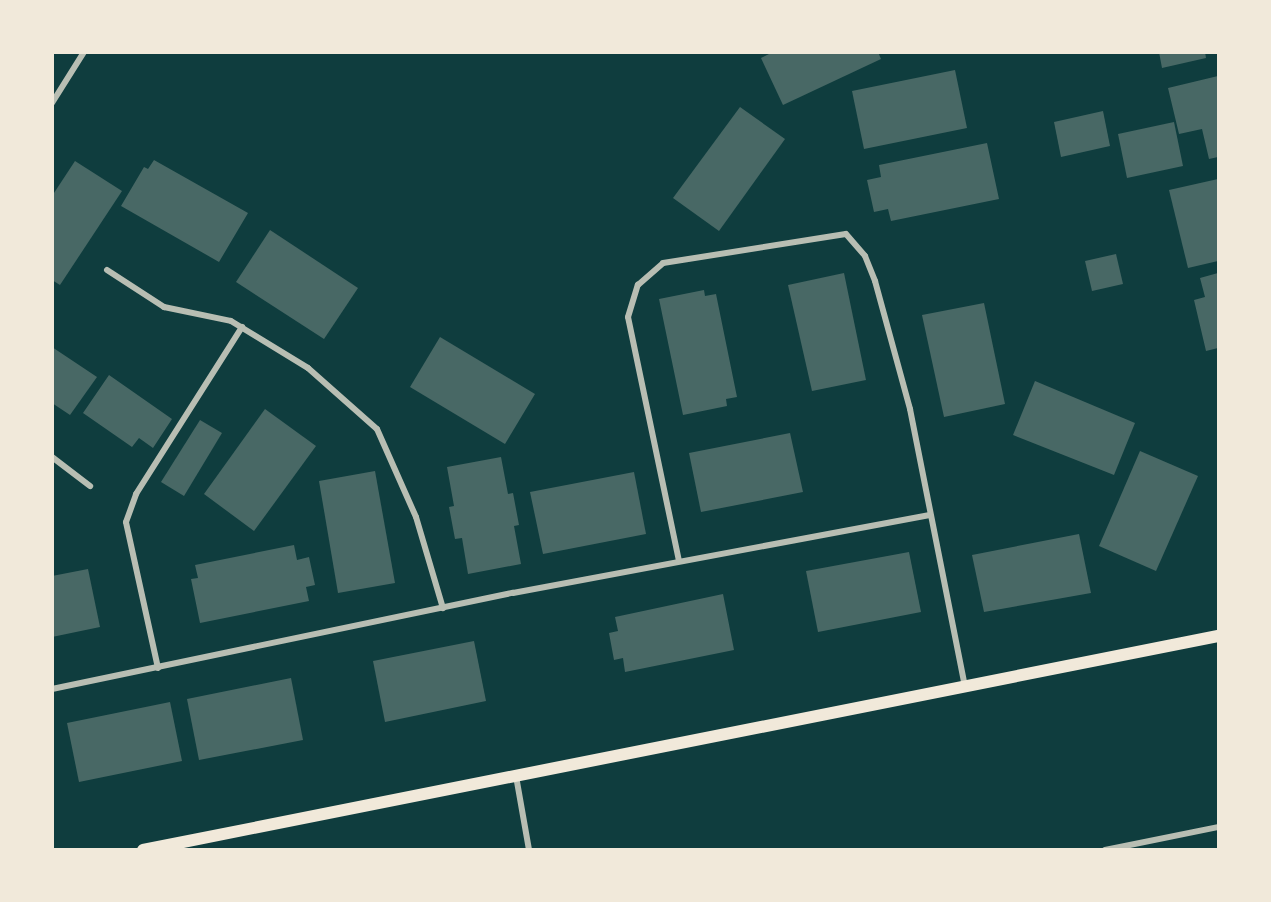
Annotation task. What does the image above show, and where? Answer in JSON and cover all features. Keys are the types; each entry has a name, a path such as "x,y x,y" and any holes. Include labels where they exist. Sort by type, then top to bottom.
{"main road":[{"path":"143,849 1218,636"}],"street":[{"path":"52,103 84,52"},
{"path":"679,561 628,317 638,285 663,263 846,234 865,256 875,281 910,409 965,686"},
{"path":"107,270 164,307 231,321 242,327 308,368 377,429 416,517 443,608"},
{"path":"158,668 126,522 136,494 242,327"},
{"path":"52,457 90,486"},
{"path":"52,689 679,561 930,515"},
{"path":"516,776 529,849"},
{"path":"1105,849 1218,827"}],"building":[{"path":"773,52 878,52 881,59 783,105 761,58"},
{"path":"1159,52 1205,52 1206,58 1162,68"},
{"path":"955,70 967,128 864,149 852,91"},
{"path":"1218,76 1218,157 1209,159 1202,129 1179,134 1168,88"},
{"path":"740,107 785,139 719,231 673,198"},
{"path":"1103,111 1110,146 1061,157 1054,122"},
{"path":"1174,122 1183,166 1127,178 1118,134"},
{"path":"987,143 999,199 891,221 888,209 874,212 867,180 881,177 879,165"},
{"path":"154,160 248,213 219,262 121,206 144,167 148,169"},
{"path":"75,161 122,191 60,285 52,280 52,196"},
{"path":"1218,179 1218,261 1188,268 1169,190"},
{"path":"270,230 358,288 324,339 236,282"},
{"path":"1116,254 1123,284 1092,291 1085,261"},
{"path":"844,273 866,380 812,391 788,285"},
{"path":"1218,273 1218,348 1206,351 1194,300 1205,297 1200,278"},
{"path":"704,290 705,296 716,294 737,397 726,399 727,406 683,415 659,299"},
{"path":"984,303 1005,404 944,417 922,315"},
{"path":"440,337 535,394 505,444 410,387"},
{"path":"52,347 97,377 70,415 52,403"},
{"path":"109,375 172,419 153,448 139,438 132,447 83,413"},
{"path":"1035,381 1135,423 1114,475 1013,435"},
{"path":"265,409 316,446 254,531 204,494"},
{"path":"200,420 222,433 184,496 161,482"},
{"path":"790,433 803,492 701,512 689,453"},
{"path":"1140,451 1198,476 1156,571 1099,546"},
{"path":"501,457 508,494 513,493 519,525 514,526 521,564 468,574 462,538 455,539 449,507 454,506 447,467"},
{"path":"375,471 395,583 338,593 319,481"},
{"path":"634,472 646,534 543,554 530,492"},
{"path":"1079,534 1091,593 984,612 972,555"},
{"path":"294,545 297,560 309,557 315,585 306,587 309,601 200,623 191,579 198,578 195,565"},
{"path":"909,552 921,612 818,632 806,571"},
{"path":"88,569 100,627 52,637 52,576"},
{"path":"723,594 734,650 625,672 623,658 614,660 609,633 618,631 615,617"},
{"path":"474,641 486,701 385,722 373,661"},
{"path":"291,678 303,740 199,760 187,699"},
{"path":"170,702 182,761 79,782 67,723"}]}
